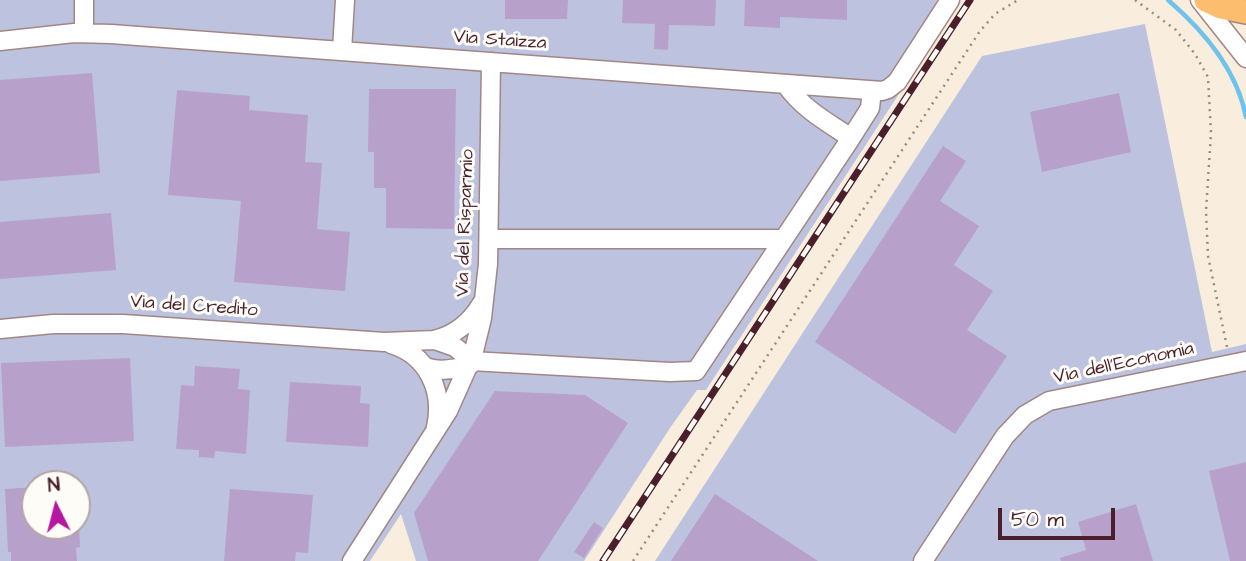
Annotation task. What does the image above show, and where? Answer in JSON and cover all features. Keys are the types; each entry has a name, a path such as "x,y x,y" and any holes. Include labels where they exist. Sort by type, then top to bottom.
{"main road":[{"path":"1206,0 1221,8 1246,12"}],"street":[{"path":"84,0 84,32"},
{"path":"342,51 345,0"},
{"path":"424,366 443,370 471,363 696,371 870,108 872,91 885,91 894,85 950,0"},
{"path":"1200,0 1246,58"},
{"name":"Via Staizza","path":"0,41 84,32 872,91"},
{"name":"Via del Risparmio","path":"352,561 435,433 454,401 471,363 485,297 489,239 491,62"},
{"path":"786,85 796,99 811,112 851,138"},
{"path":"489,239 784,239"},
{"name":"Via del Credito","path":"0,329 53,324 145,324 384,342 431,340 442,338 462,328 476,313 485,297"},
{"name":"Via del Credito","path":"431,340 455,347 471,363"},
{"name":"Via del Credito","path":"384,342 403,348 424,366"},
{"name":"Via dell'Economia","path":"923,561 1005,436 1034,408 1071,396 1238,363"},
{"path":"424,366 431,376 437,394 435,433"}],"path":[{"path":"633,561 980,31 995,14 1018,0"},
{"path":"1135,0 1176,30 1195,54 1208,77 1211,120 1206,211 1208,256 1238,363"}],"shaded area":[{"path":"0,0 937,0 910,77 706,390 697,390 584,561 416,561 401,514 370,561 0,561"},
{"path":"1145,24 1212,352 1246,344 1246,561 655,561 982,56"}],"building":[{"path":"505,0 568,0 567,19 505,19"},
{"path":"623,0 716,0 715,26 669,25 668,50 654,49 655,24 622,23"},
{"path":"745,0 847,0 847,20 780,17 780,28 744,26"},
{"path":"92,73 100,173 0,181 0,80"},
{"path":"369,89 456,89 454,229 386,228 386,188 374,188 374,152 368,152"},
{"path":"177,90 250,96 249,110 308,115 305,162 322,163 317,229 350,232 345,291 234,282 241,201 168,195"},
{"path":"1119,93 1131,152 1042,172 1030,112"},
{"path":"943,146 966,161 940,201 979,226 954,265 993,291 967,330 1007,356 955,434 815,342"},
{"path":"111,213 116,270 0,279 0,222"},
{"path":"130,358 134,441 5,447 1,363"},
{"path":"195,366 240,369 238,389 250,390 246,454 215,451 214,458 199,457 199,450 176,449 181,385 194,386"},
{"path":"290,382 361,386 360,403 370,404 368,447 286,442"},
{"path":"495,391 585,395 628,423 538,561 428,561 414,513"},
{"path":"1246,462 1246,561 1230,561 1209,471"},
{"path":"21,488 21,540 80,540 80,547 76,548 77,561 11,561 11,552 8,552 5,489"},
{"path":"230,489 313,495 308,553 296,552 295,561 224,561"},
{"path":"715,494 818,561 671,561"},
{"path":"1136,504 1153,561 1061,561 1060,558 1086,550 1078,522"},
{"path":"594,522 603,528 584,558 574,552"}],"waterway":[{"path":"1168,0 1194,24 1217,52 1235,83 1246,117"}],"railway":[{"path":"603,561 970,0"}]}
